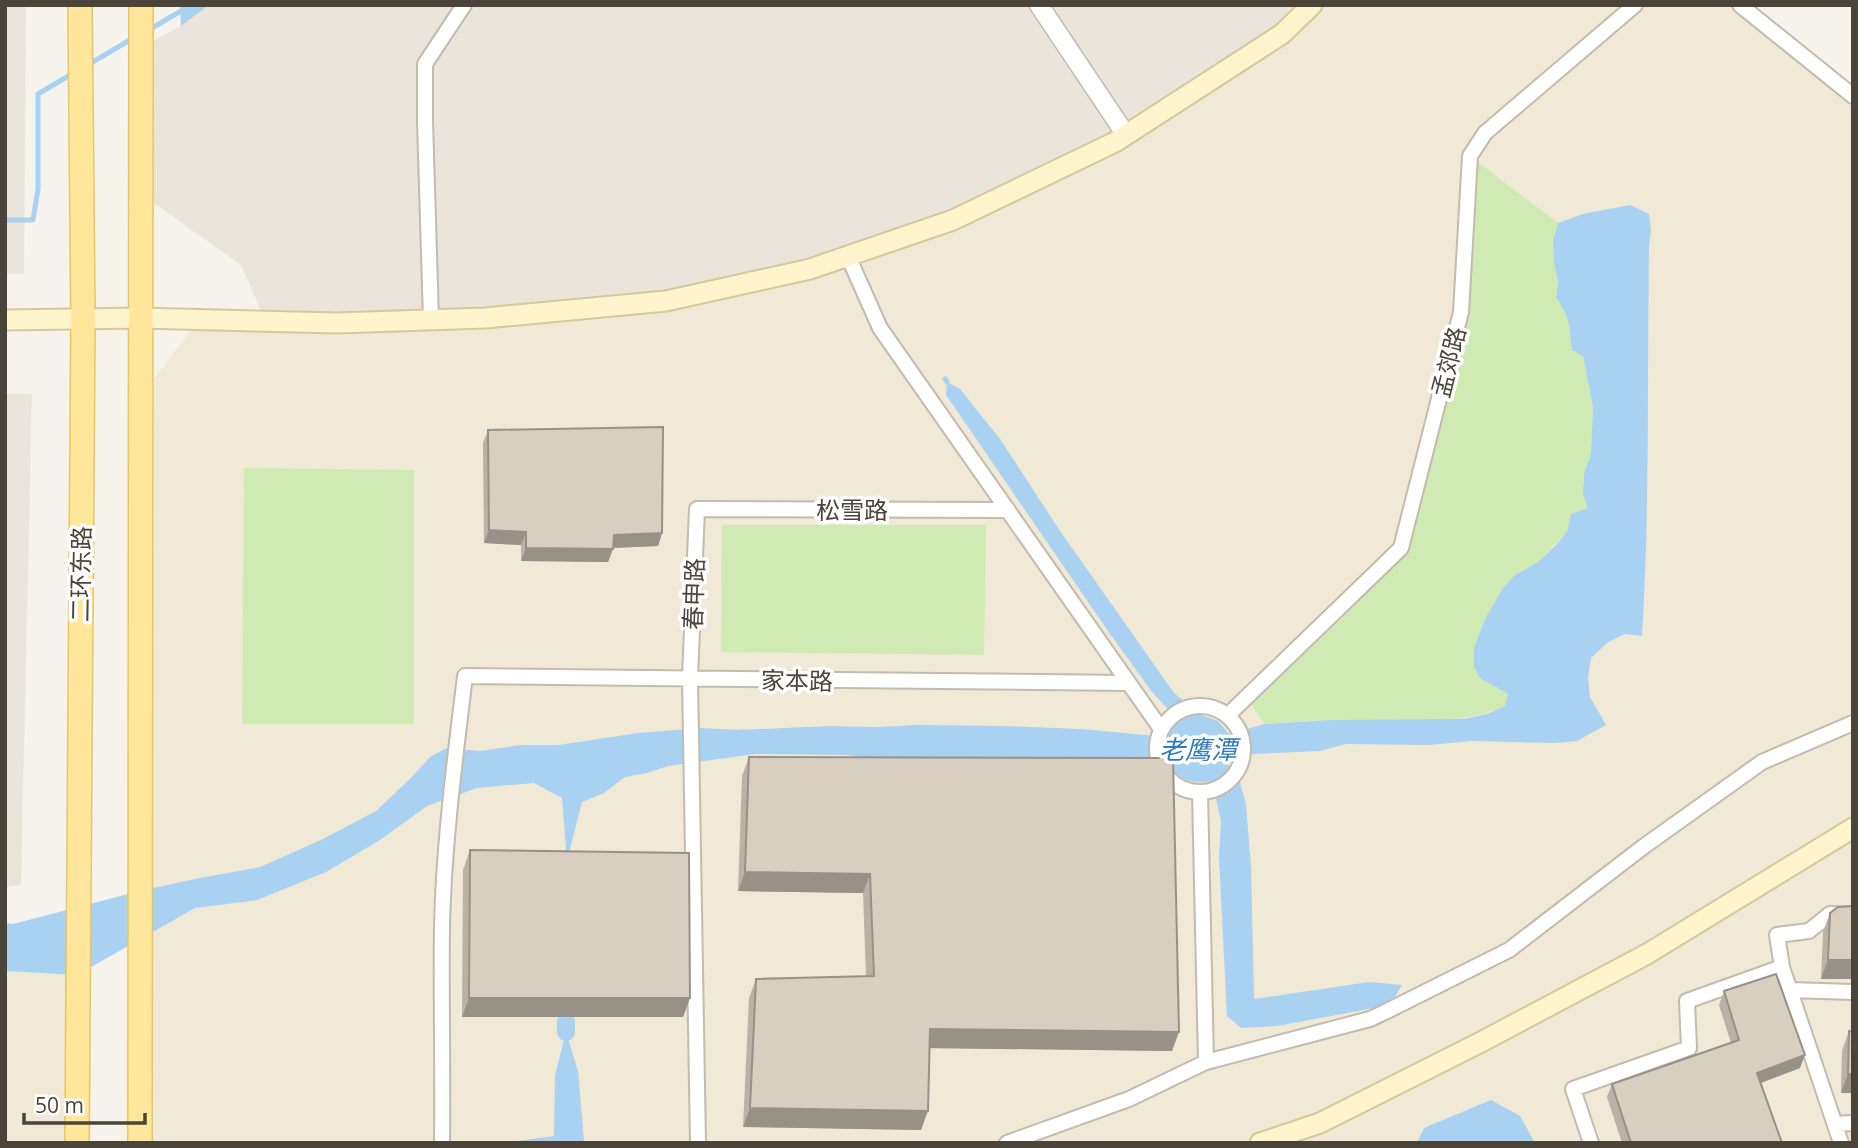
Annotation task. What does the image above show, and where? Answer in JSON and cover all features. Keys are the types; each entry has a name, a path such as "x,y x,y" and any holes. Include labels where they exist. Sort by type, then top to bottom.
{"main road":[{"name":"二环东路","path":"76,1143 83,319 80,5"},
{"path":"140,1143 141,5"},
{"path":"5,320 141,318 337,323 485,318 666,301 810,269 953,220 1126,135 1282,34 1312,5"},
{"path":"1260,1143 1320,1123 1647,954 1853,828"}],"street":[{"path":"431,320 425,65 464,5"},
{"path":"1039,5 1126,135"},
{"name":"孟郊路","path":"1228,715 1401,548 1461,312 1470,156 1485,133 1634,5"},
{"path":"1740,5 1853,96"},
{"path":"848,256 880,328 1129,683 1163,727"},
{"name":"松雪路","path":"696,509 1008,510"},
{"name":"春申路","path":"696,509 690,678 698,1143"},
{"name":"家本路","path":"442,1143 442,924 449,806 466,676 1129,683"},
{"path":"1192,705 1210,706 1228,715 1239,729 1244,746 1239,768 1205,792 1185,790 1172,783 1157,758 1156,743 1163,727 1192,705"},
{"path":"1007,1143 1129,1099 1206,1062 1370,1019 1508,950 1643,847 1762,762 1853,723"},
{"path":"1205,792 1206,1062"},
{"path":"1841,1143 1782,967 1777,935 1809,931 1830,914 1853,915"},
{"path":"1591,1143 1573,1089 1689,1048 1687,1001 1782,967"},
{"path":"1790,990 1853,992"},
{"path":"1835,1124 1853,1123"}],"shaded area":[{"path":"5,5 26,5 24,274 5,274"},
{"path":"209,5 1312,5 1126,135 953,220 666,301 266,322 241,265 141,194 140,48 181,26"},
{"path":"1312,5 1740,5 1853,96 1853,1143 140,1143 141,396 198,321 666,301 953,220 1126,135"},
{"path":"5,394 32,394 21,885 5,887"},
{"path":"5,971 77,975 77,1143 5,1143"}],"green space":[{"path":"1470,156 1558,223 1553,242 1558,282 1556,297 1569,324 1572,350 1583,356 1593,407 1591,454 1584,474 1583,494 1589,508 1571,514 1567,532 1538,562 1515,575 1485,619 1474,648 1480,678 1508,694 1505,706 1487,713 1449,720 1329,720 1265,724 1247,698 1401,548 1461,312"},
{"path":"244,468 414,470 414,724 242,724"},
{"path":"722,525 986,525 984,655 721,652"}],"water":[{"path":"180,5 209,5 181,26"},
{"name":"老鹰潭","path":"1630,205 1649,214 1651,230 1645,587 1642,636 1625,634 1608,642 1591,658 1588,678 1590,697 1606,725 1577,741 1346,744 1319,751 1255,754 1232,758 1229,765 1240,782 1246,805 1251,867 1254,999 1369,982 1402,985 1390,1005 1277,1026 1241,1028 1227,1016 1219,857 1221,822 1212,781 1187,780 1168,765 907,762 846,755 755,754 668,766 625,777 604,793 582,802 567,861 562,798 534,783 477,788 427,806 380,840 326,872 257,900 195,908 77,975 5,971 5,923 13,924 140,891 260,867 321,840 376,811 430,757 447,748 480,751 522,745 559,745 638,733 701,728 738,730 830,726 1003,726 1081,729 1166,737 1174,725 1168,709 1152,692 1108,631 946,395 947,382 960,389 1000,439 1058,528 1174,693 1201,715 1218,721 1229,734 1265,724 1331,720 1464,719 1487,714 1505,706 1508,694 1480,678 1474,666 1474,648 1485,619 1503,588 1515,575 1538,562 1567,532 1571,514 1588,508 1583,494 1584,474 1591,454 1593,407 1583,356 1572,350 1569,324 1556,297 1558,282 1553,242 1558,223 1583,214"},
{"path":"566,1032 578,1071 584,1141 592,1143 503,1143 554,1136 555,1075"},
{"path":"1491,1100 1520,1116 1535,1143 1417,1143 1424,1128"}],"building":[{"path":"663,427 662,533 614,535 613,549 526,548 526,532 489,530 488,430"},
{"path":"749,757 1173,758 1179,1032 930,1029 928,1111 750,1108 756,979 874,976 870,874 745,872"},
{"path":"470,850 689,853 690,998 469,998"},
{"path":"1853,906 1853,960 1828,960 1830,913 1838,907"},
{"path":"1776,974 1805,1055 1757,1073 1782,1143 1631,1143 1612,1084 1739,1040 1724,991"},
{"path":"1849,1031 1853,1032 1853,1074 1848,1074"}],"waterway":[{"path":"147,31 191,5"},
{"path":"86,66 135,37"},
{"path":"5,220 33,220 38,189 38,94 75,72"},
{"path":"566,1022 566,1032"}]}
